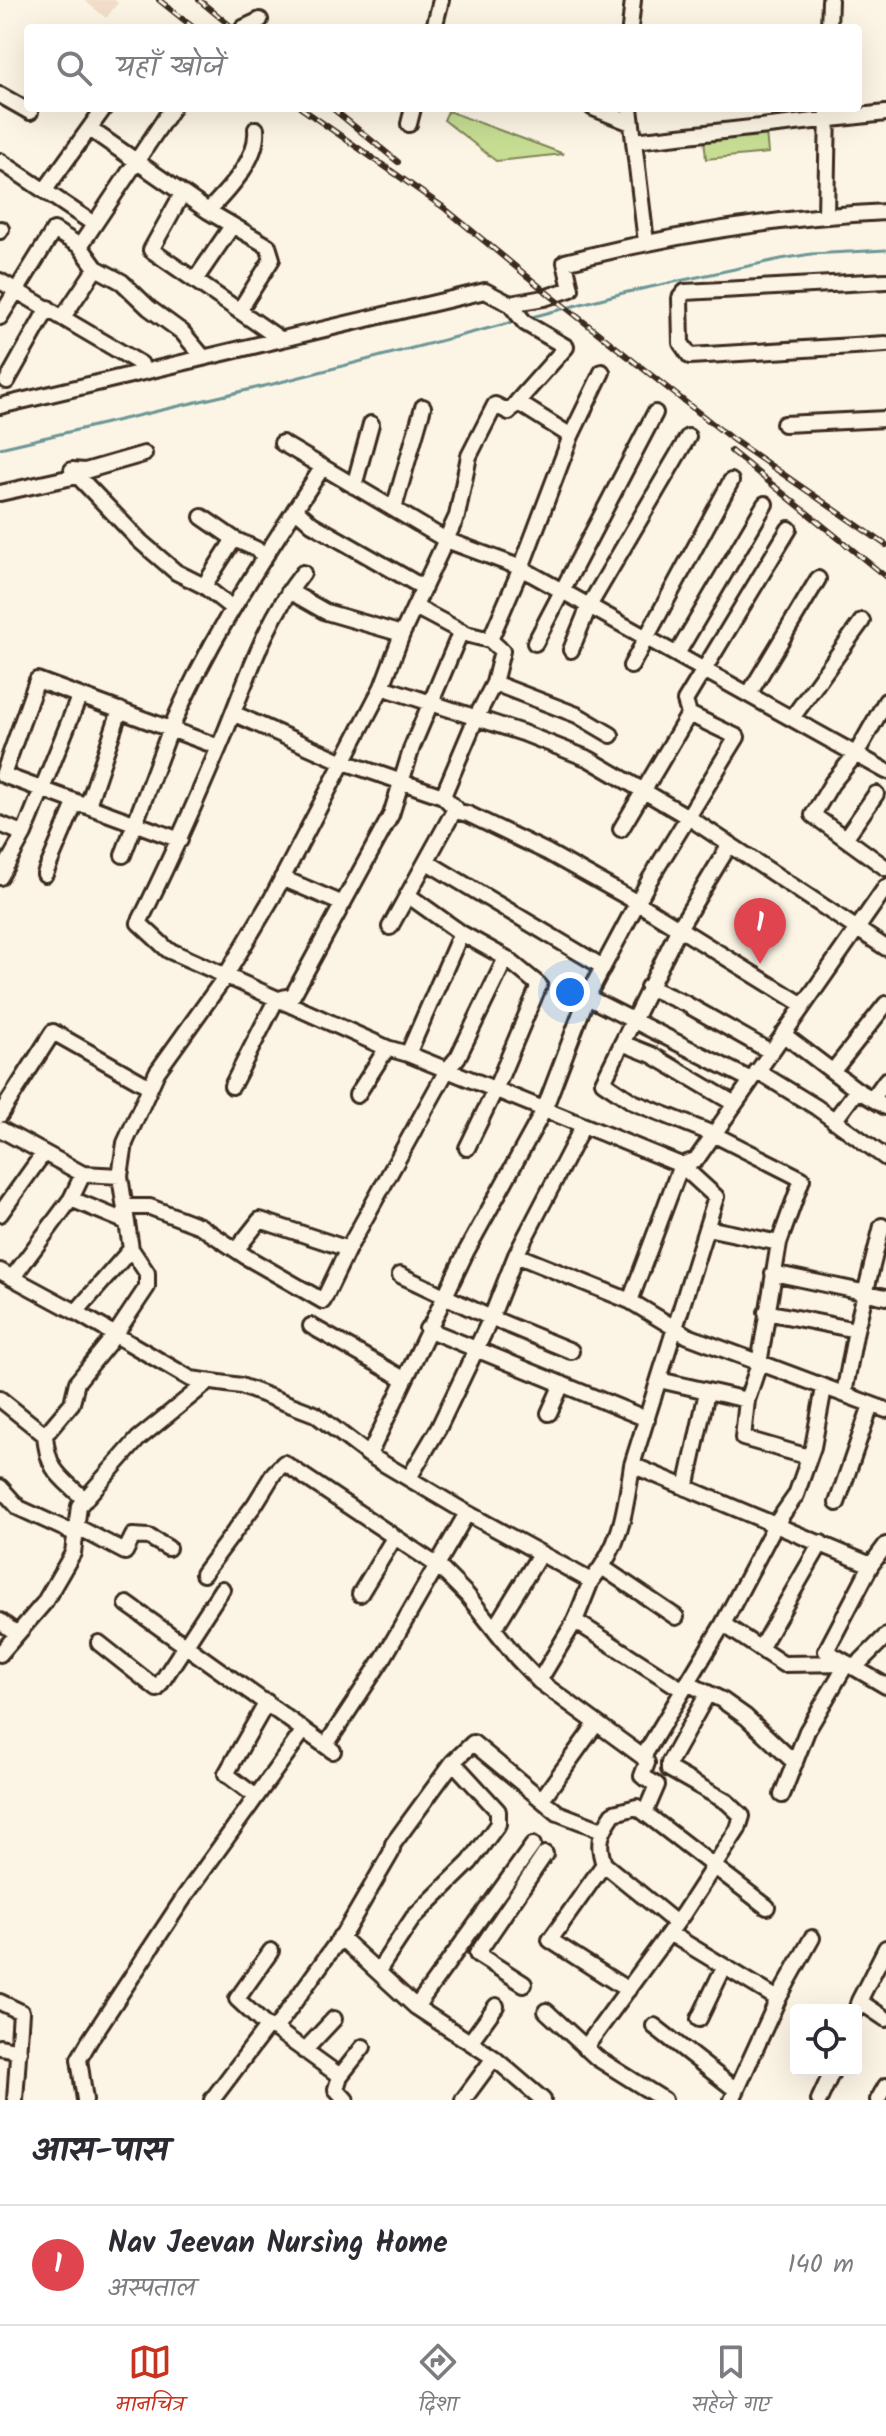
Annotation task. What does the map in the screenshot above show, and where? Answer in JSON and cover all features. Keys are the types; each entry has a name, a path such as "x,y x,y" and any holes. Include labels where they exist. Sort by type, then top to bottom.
{"street":[{"path":"435,24 441,0"},
{"path":"630,24 633,0"},
{"path":"829,24 830,0"},
{"path":"252,24 260,20"},
{"path":"0,95 24,109"},
{"path":"45,190 101,112"},
{"path":"80,246 169,112"},
{"path":"409,124 412,112"},
{"path":"634,141 828,114 886,113"},
{"path":"826,215 828,114"},
{"path":"631,115 646,242"},
{"path":"90,129 182,194 268,246 272,259 239,311"},
{"path":"208,211 227,191 250,155 256,129"},
{"path":"0,161 94,224"},
{"path":"182,194 151,250 280,339"},
{"path":"510,304 571,289 565,262 646,242 826,215 886,212"},
{"path":"195,280 232,226"},
{"path":"0,317 54,230 80,246 96,268 122,282 149,308 182,332 203,357"},
{"path":"63,317 96,268"},
{"path":"0,281 141,364"},
{"path":"886,281 685,292 680,298 681,343 690,356 886,344"},
{"path":"0,406 485,291 510,304 525,323 566,347 509,412 495,405 469,456 457,516 402,634 382,687 282,878 225,977 157,1072 125,1143 120,1176 131,1249 147,1273 147,1287 115,1335 77,1382 72,1403 45,1435 46,1456 51,1468 85,1500"},
{"path":"7,381 48,308"},
{"path":"490,640 571,436 602,372"},
{"path":"517,402 571,436"},
{"path":"394,508 423,407"},
{"path":"535,643 655,413"},
{"path":"784,424 886,419"},
{"path":"354,486 371,424"},
{"path":"571,650 589,606 688,437"},
{"path":"282,443 446,540 521,568 886,771"},
{"path":"72,470 85,471 144,454"},
{"path":"123,855 170,730 197,669 232,608 322,468"},
{"path":"0,493 77,476 72,470"},
{"path":"72,470 141,542 176,572 204,586 232,608"},
{"path":"631,666 731,481"},
{"path":"677,654 765,504"},
{"path":"295,509 312,524 424,588"},
{"path":"202,517 264,557"},
{"path":"369,1455 427,1329 544,1110 587,997 638,903 737,737 689,714 685,701 789,529"},
{"path":"204,586 234,539"},
{"path":"303,573 289,591 257,653 180,840 139,923 168,950 276,1000 387,1048 681,1165 716,1197 632,1465 623,1520 608,1561 591,1581 575,1621 539,1681"},
{"path":"749,694 818,579"},
{"path":"289,591 326,612 402,634"},
{"path":"415,607 461,631 490,640 502,651 494,683 443,796"},
{"path":"792,718 862,621"},
{"path":"232,1086 276,1000 293,995 391,815 412,747 461,631"},
{"path":"180,840 3,775 37,680 219,747"},
{"path":"494,683 577,715 611,735"},
{"path":"382,687 589,759 688,817 886,948"},
{"path":"0,877 24,834 79,697"},
{"path":"886,701 856,754 832,783 813,815 886,868"},
{"path":"45,874 74,806 90,799 120,710"},
{"path":"621,829 689,714"},
{"path":"237,715 341,761 443,796 455,809 547,852 638,903 803,1005"},
{"path":"846,837 876,794"},
{"path":"390,927 455,809"},
{"path":"0,824 24,834"},
{"path":"730,844 678,930 603,1082 633,1102 713,1134 802,1179 779,1243 759,1364 747,1400 743,1432 744,1440 809,1457"},
{"path":"427,862 603,967"},
{"path":"282,878 343,904"},
{"path":"681,1165 696,1160 886,887"},
{"path":"409,896 461,933 506,958 539,985 467,1148"},
{"path":"408,1054 461,933"},
{"path":"71,1199 126,1214 150,1207 200,1226 323,1301 348,1249 447,1070 458,1057 506,958"},
{"path":"648,987 686,1004 771,1052"},
{"path":"587,997 632,1021 754,1076 834,1121 886,1158"},
{"path":"833,1071 886,1004"},
{"path":"3,1104 53,1032 150,1087"},
{"path":"783,1034 857,1090 880,1103 886,1080"},
{"path":"622,1043 652,1055 735,1104"},
{"path":"357,1095 387,1048"},
{"path":"834,1121 857,1090"},
{"path":"409,1478 438,1429 491,1318 516,1255 583,1126"},
{"path":"0,1129 83,1174 120,1176"},
{"path":"0,1214 43,1154"},
{"path":"630,1301 681,1165"},
{"path":"83,1174 71,1199 6,1274 191,1379 241,1386 315,1414 369,1455 591,1581"},
{"path":"237,1249 260,1220 348,1249"},
{"path":"844,1394 856,1330 882,1226"},
{"path":"707,1228 779,1243"},
{"path":"76,1312 131,1249"},
{"path":"516,1255 630,1301 688,1336 886,1410"},
{"path":"773,1273 886,1297"},
{"path":"400,1275 571,1351"},
{"path":"766,1312 856,1330"},
{"path":"311,1326 404,1379"},
{"path":"427,1329 647,1419"},
{"path":"659,1380 747,1400"},
{"path":"0,1654 44,1603 73,1553 79,1506 138,1439 208,1382"},
{"path":"549,1413 562,1384"},
{"path":"643,1757 723,1624 775,1525 796,1495 809,1457 824,1388"},
{"path":"686,1488 707,1392"},
{"path":"0,1399 45,1435"},
{"path":"837,1503 871,1405"},
{"path":"203,1574 284,1463 438,1566 467,1595 539,1681 643,1757 647,1763 642,1776 657,1785 645,1813"},
{"path":"632,1465 871,1565"},
{"path":"0,1487 19,1508 125,1552 133,1536 143,1535 168,1548"},
{"path":"127,1604 330,1748 467,1513"},
{"path":"360,1594 394,1538"},
{"path":"761,1647 821,1543"},
{"path":"886,1545 871,1565 826,1651 886,1686"},
{"path":"494,1629 540,1554"},
{"path":"602,1567 676,1617"},
{"path":"99,1643 157,1689 222,1589"},
{"path":"0,1621 17,1634"},
{"path":"575,1621 685,1686 708,1693 746,1717 795,1763"},
{"path":"723,1624 783,1664 851,1666"},
{"path":"782,1795 807,1731 851,1666 886,1636"},
{"path":"585,2048 673,1928 738,1829 742,1816 727,1802 669,1769 669,1763 708,1693"},
{"path":"255,1796 226,1774 267,1702"},
{"path":"542,1799 596,1724"},
{"path":"85,2100 79,2059 185,1896 304,1730"},
{"path":"212,2100 340,1937 391,1853 393,1844 453,1762 473,1743 558,1813 602,1830"},
{"path":"378,1971 413,1918 470,1862 498,1824 498,1811 453,1762"},
{"path":"767,1907 637,1807 614,1813 602,1830 597,1847 604,1864 673,1928 724,1967 778,1999"},
{"path":"416,2007 461,1943 539,1849 477,1954"},
{"path":"604,1864 550,1940 628,1990"},
{"path":"340,1937 416,2007 494,2058 543,2100"},
{"path":"654,2026 734,2095 778,1999 812,1938"},
{"path":"461,1943 524,1984"},
{"path":"859,2004 886,1948"},
{"path":"271,1951 237,1999 271,2028 340,2076"},
{"path":"699,2019 724,1967"},
{"path":"0,2002 21,2012 15,2100"},
{"path":"470,2042 496,2006"},
{"path":"862,2008 886,2019"},
{"path":"546,2011 585,2048 664,2100"},
{"path":"304,2051 334,2019"},
{"path":"0,2047 19,2051"},
{"path":"346,2100 336,2089 340,2076 363,2047"},
{"path":"463,2100 494,2058"},
{"path":"819,2100 830,2076"},
{"path":"878,2100 886,2086"}],"shaded area":[{"path":"84,0 115,0 118,3 106,18"}],"green space":[{"path":"448,112 451,112 564,154 496,161 444,120"},
{"path":"766,132 768,153 706,159 704,138"}],"waterway":[{"path":"528,318 623,293 781,259 811,254 886,250"},
{"path":"0,448 273,384 517,321"}],"railway":[{"path":"159,0 189,24"},
{"path":"199,0 228,24"},
{"path":"307,112 443,207 732,439 886,545"},
{"path":"337,112 398,162"},
{"path":"731,451 886,577"}],"place":[{"name":"Nav Jeevan Nursing Home","path":"760,964"}]}
